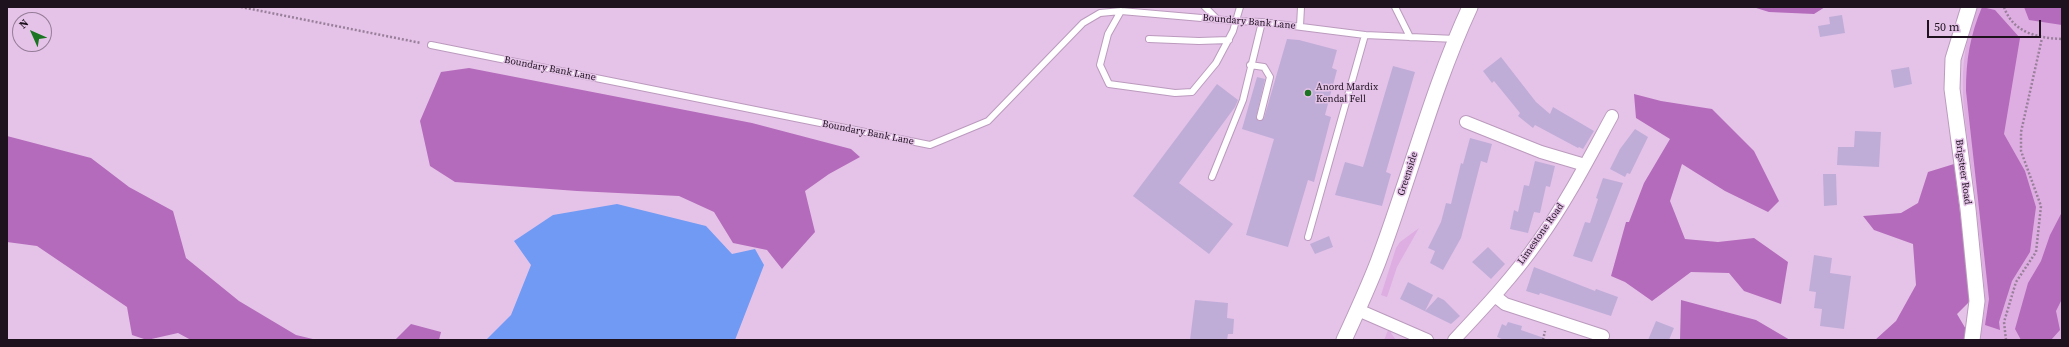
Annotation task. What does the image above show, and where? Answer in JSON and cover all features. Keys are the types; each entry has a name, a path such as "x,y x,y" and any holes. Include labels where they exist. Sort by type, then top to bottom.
{"street":[{"name":"Greenside","path":"1344,340 1380,257 1434,96 1470,7"},
{"name":"Brigsteer Road","path":"1969,7 1953,59 1952,89 1968,209 1977,301 1972,340"},
{"name":"Limestone Road","path":"1454,340 1494,296 1539,241 1563,205 1612,116"},
{"path":"1466,122 1541,152 1585,165"},
{"path":"1494,296 1505,304 1603,336"},
{"path":"1358,310 1427,340"}],"lane":[{"path":"1205,7 1217,19"},
{"path":"1121,11 1108,34 1100,65 1109,84 1175,93 1192,92 1216,63 1229,40 1240,7"},
{"path":"1300,26 1301,7"},
{"path":"1395,7 1410,37"},
{"name":"Boundary Bank Lane","path":"431,45 930,145 988,121 1083,23 1100,13 1121,11 1262,22 1365,35 1456,39"},
{"path":"1212,177 1242,100 1262,22"},
{"path":"1308,237 1365,35"},
{"path":"1149,39 1199,41 1229,40"},
{"path":"1250,65 1264,68 1270,77 1260,117"}],"path":[{"path":"241,7 431,45"},
{"path":"2004,7 2019,29 2042,38 2062,38"},
{"path":"2006,340 2004,322 2016,282 2036,252 2041,206 2021,151 2021,138 2042,38"}],"shaded area":[{"path":"1753,7 1825,7 1814,14 1769,12"},
{"path":"1977,7 2062,7 2062,340 1981,340 1985,298 1975,195 1964,114 1963,93 1965,52"},
{"path":"1982,7 1995,10 2020,38 2004,134 2025,171 2036,207 2030,252 2012,281 1999,322 2000,330 1985,325 1989,299 1966,91 1970,48 1974,28"},
{"path":"2024,7 2062,7 2062,25 2029,20"},
{"path":"469,68 752,123 851,149 860,157 829,174 805,191 815,232 782,269 767,250 733,243 714,212 679,196 577,191 455,182 430,166 420,121 441,72"},
{"path":"1634,94 1661,101 1712,109 1754,151 1779,201 1768,212 1725,191 1682,164 1670,201 1685,239 1718,242 1754,238 1788,262 1781,304 1744,291 1729,273 1691,272 1652,301 1625,282 1611,276 1626,222 1629,222 1644,183 1670,139 1636,118"},
{"path":"7,136 91,158 129,187 173,211 186,258 239,301 296,335 317,340 191,340 178,333 147,340 132,335 127,307 37,246 7,242"},
{"path":"1954,164 1971,300 1957,314 1967,331 1964,340 1875,340 1896,321 1916,285 1913,244 1874,230 1863,216 1901,213 1918,203 1928,172"},
{"path":"2062,212 2062,299 2056,311 2060,330 2051,340 2021,340 2015,329 2028,283 2041,261 2050,235"},
{"path":"1419,228 1397,267 1387,297 1381,295 1396,248 1400,242"},
{"path":"1681,300 1756,320 1790,340 1680,340"},
{"path":"411,324 441,332 439,340 395,340"},
{"path":"1389,328 1391,329 1391,333 1396,340 1384,340"}],"water":[{"path":"617,204 706,226 732,254 755,249 764,265 735,340 486,340 511,315 531,265 514,241 553,215"}],"building":[{"path":"1842,15 1845,33 1820,37 1818,26 1830,24 1829,17"},
{"path":"1287,39 1299,40 1337,50 1332,68 1337,70 1325,115 1331,117 1314,182 1308,180 1288,247 1246,235 1274,139 1242,129 1257,77 1265,79 1256,118 1259,121 1264,118"},
{"path":"1501,57 1536,102 1550,114 1553,107 1594,131 1583,149 1578,148 1535,125 1533,128 1518,116 1520,113 1494,81 1492,83 1483,71"},
{"path":"1393,66 1415,72 1386,172 1391,174 1382,206 1335,195 1345,162 1363,167"},
{"path":"1909,67 1912,84 1894,88 1891,70"},
{"path":"1217,84 1238,100 1235,107 1179,183 1233,224 1209,254 1133,196"},
{"path":"1635,129 1648,137 1630,174 1627,173 1625,177 1610,169 1620,149"},
{"path":"1855,131 1881,132 1879,167 1837,165 1838,147 1854,147"},
{"path":"1470,138 1492,144 1487,163 1481,161 1461,238 1443,270 1430,263 1435,251 1428,248 1441,222 1446,203 1451,204 1461,163 1463,164"},
{"path":"1535,161 1555,166 1550,187 1546,186 1540,213 1534,212 1528,233 1510,229 1514,210 1518,212 1524,185 1529,186"},
{"path":"1823,174 1836,174 1837,205 1824,206"},
{"path":"1603,178 1623,183 1592,262 1573,256 1585,222 1590,223"},
{"path":"1329,236 1333,247 1315,254 1310,244"},
{"path":"1488,247 1505,264 1491,279 1472,262"},
{"path":"1814,255 1832,258 1830,273 1851,276 1844,329 1820,326 1822,309 1814,308 1816,292 1809,291"},
{"path":"1534,267 1595,291 1596,289 1618,297 1611,316 1540,293 1539,295 1526,291"},
{"path":"1408,282 1433,295 1425,311 1438,297 1444,300 1460,316 1451,324 1400,299"},
{"path":"1195,300 1228,303 1227,318 1234,319 1233,334 1228,334 1227,340 1190,340"},
{"path":"1656,321 1674,328 1669,340 1648,340"},
{"path":"1508,322 1522,326 1521,330 1544,338 1543,340 1504,340 1497,337 1502,324 1506,326"}],"place":[{"name":"Anord Mardix Kendal Fell","path":"1308,93"}]}
